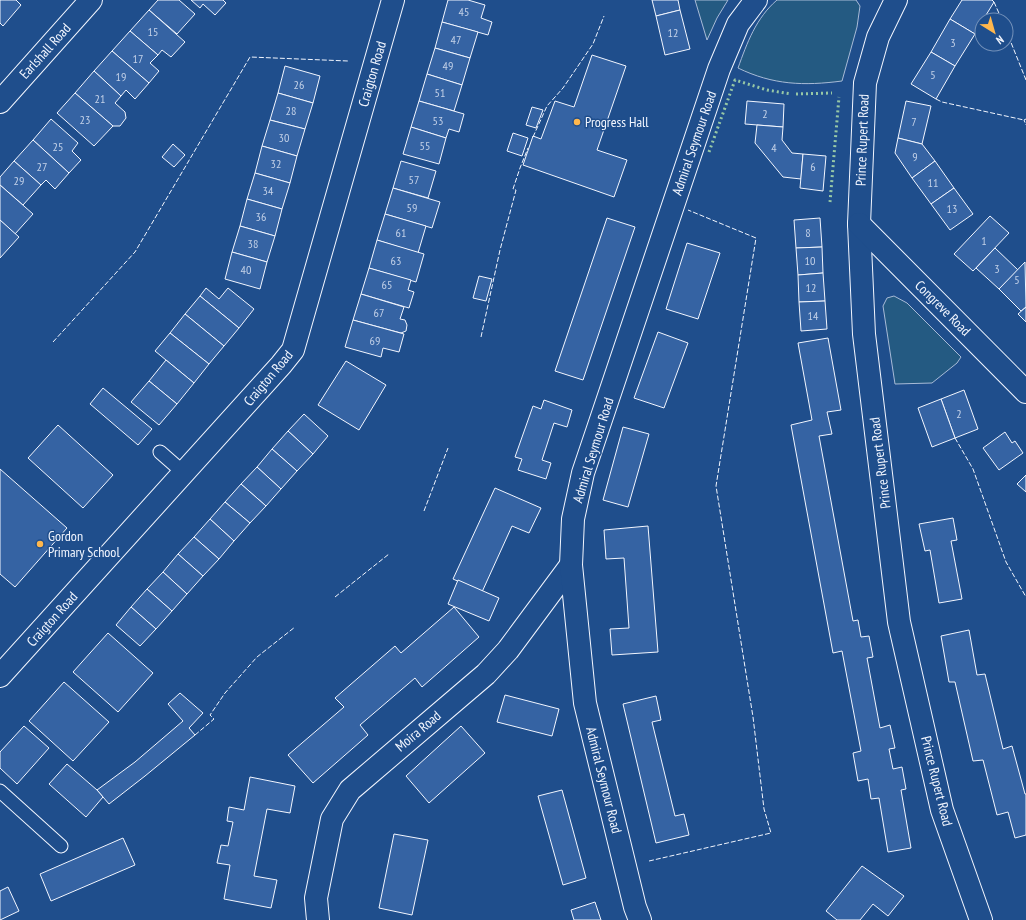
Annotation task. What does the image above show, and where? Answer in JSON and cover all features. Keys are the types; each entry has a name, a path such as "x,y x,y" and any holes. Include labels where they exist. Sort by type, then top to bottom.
{"street":[{"name":"Earlshall Road","path":"0,102 91,0"},
{"name":"Craigton Road","path":"0,676 281,365 292,350 393,0"},
{"name":"Admiral Seymour Road","path":"640,920 633,899 585,703 571,565 573,519 583,473 719,69 738,24 756,0"},
{"name":"Prince Rupert Road","path":"896,0 878,37 864,83 859,224 864,334 899,622 942,810 981,920"},
{"name":"Congreve Road","path":"859,224 1026,392"},
{"name":"Moira Road","path":"318,920 316,898 332,819 350,790 486,674 508,650 571,565"}],"lane":[{"path":"160,452 184,473"},
{"path":"0,791 61,846"}],"shaded area":[{"path":"695,0 728,0 717,18 707,40"},
{"path":"777,0 856,0 860,6 857,27 842,81 802,84 789,83 764,78 738,68 753,31 763,15"},
{"path":"894,296 907,303 961,357 957,363 932,383 895,384 883,306 887,298"}],"building":[{"path":"0,0 16,0 21,5 3,26 0,23"},
{"path":"158,0 179,0 195,14 177,34 149,10"},
{"path":"191,0 223,0 226,3 215,15 203,4 200,8"},
{"path":"448,0 468,0 485,5 481,18 492,22 488,35 442,22"},
{"path":"652,0 678,0 680,10 656,16"},
{"path":"962,0 992,0 994,2 988,12 974,12 974,33 950,19"},
{"path":"149,10 185,42 171,57 162,50 158,55 130,31"},
{"path":"680,10 690,49 665,55 656,16"},
{"path":"950,19 974,33 955,66 931,52"},
{"path":"442,22 478,32 470,58 435,48"},
{"path":"130,31 158,55 150,63 159,71 149,83 112,51"},
{"path":"435,48 470,58 462,85 427,74"},
{"path":"112,51 149,83 135,99 126,90 121,96 94,71"},
{"path":"931,52 955,66 936,99 911,84"},
{"name":"Progress Hall","path":"592,55 626,66 597,150 627,160 614,197 523,165 533,136 541,139 555,101 574,107"},
{"path":"285,66 320,76 313,103 278,93"},
{"path":"94,71 121,96 115,103 125,112 126,118 120,126 113,126 75,93"},
{"path":"427,74 462,85 454,111 419,101"},
{"path":"75,93 113,126 94,146 57,113"},
{"path":"278,93 313,103 305,129 270,120"},
{"path":"419,101 464,114 459,132 449,129 446,138 411,127"},
{"path":"747,101 784,104 783,127 745,124"},
{"path":"906,101 931,106 922,144 898,138"},
{"path":"532,107 543,110 536,128 526,125"},
{"path":"51,119 78,143 72,151 81,160 69,173 33,140"},
{"path":"270,120 305,129 297,156 262,146"},
{"path":"757,125 783,127 782,140 792,153 803,154 801,179 783,177 755,143"},
{"path":"411,127 446,138 439,164 403,154"},
{"path":"513,133 528,138 522,156 507,151"},
{"path":"898,138 922,144 935,161 912,178 895,153"},
{"path":"33,140 69,173 55,189 46,180 41,185 14,161"},
{"path":"173,144 185,155 174,167 162,157"},
{"path":"262,146 297,156 290,183 255,173"},
{"path":"803,154 826,156 823,191 800,188"},
{"path":"14,161 41,185 23,205 0,185 0,177"},
{"path":"401,161 436,171 428,198 393,188"},
{"path":"935,161 954,188 931,204 912,178"},
{"path":"255,173 290,183 282,209 247,199"},
{"path":"0,185 33,214 15,234 0,220"},
{"path":"393,188 440,202 432,228 385,214"},
{"path":"954,188 973,214 950,230 931,204"},
{"path":"247,199 282,209 275,236 240,226"},
{"path":"385,214 426,226 418,253 377,240"},
{"path":"990,216 1009,233 973,271 954,254"},
{"path":"607,218 635,227 583,380 555,371"},
{"path":"820,218 822,247 796,248 794,220"},
{"path":"0,220 19,237 0,258"},
{"path":"240,226 275,236 267,262 232,252"},
{"path":"377,240 424,254 416,282 369,268"},
{"path":"687,243 720,253 698,319 666,309"},
{"path":"822,247 823,273 798,275 796,248"},
{"path":"995,248 1018,270 999,289 976,268"},
{"path":"232,252 267,262 260,289 225,279"},
{"path":"1025,262 1026,307 1021,311 999,289"},
{"path":"369,268 411,280 408,290 414,292 409,308 361,294"},
{"path":"823,273 825,301 799,302 798,275"},
{"path":"479,276 492,279 486,301 473,298"},
{"path":"206,288 219,299 228,288 254,309 239,328 200,296"},
{"path":"361,294 404,307 400,319 405,320 407,325 406,331 401,333 353,320"},
{"path":"200,296 239,328 224,346 185,314"},
{"path":"825,301 827,329 801,331 799,302"},
{"path":"1026,307 1026,322 1018,314"},
{"path":"185,314 224,346 209,364 170,333"},
{"path":"353,320 404,334 399,352 383,348 381,357 345,347"},
{"path":"658,332 688,343 664,408 634,398"},
{"path":"170,333 209,364 194,383 155,351"},
{"path":"828,338 841,410 827,412 832,434 819,436 853,621 858,620 861,637 869,636 873,657 867,658 880,728 890,725 895,748 889,749 893,769 902,767 906,789 901,790 911,848 888,852 879,798 871,799 868,779 858,781 853,753 861,751 842,651 833,653 791,425 812,420 798,343"},
{"path":"166,360 194,383 177,404 149,381"},
{"path":"346,361 386,385 359,430 318,405"},
{"path":"149,381 177,404 159,425 131,402"},
{"path":"103,388 152,429 138,445 90,404"},
{"path":"964,390 978,429 955,438 941,399"},
{"path":"941,399 955,438 932,447 918,408"},
{"path":"544,400 572,410 567,427 554,423 542,460 551,463 546,479 518,470 522,459 515,457 533,406 541,409"},
{"path":"304,414 328,436 313,454 288,431"},
{"path":"58,425 113,475 83,508 28,458"},
{"path":"623,427 649,434 628,507 603,500"},
{"path":"288,431 313,454 297,471 272,449"},
{"path":"1005,432 1012,443 1015,441 1023,453 999,470 983,448"},
{"path":"272,449 297,471 281,489 257,467"},
{"path":"257,467 281,489 266,506 241,484"},
{"path":"0,469 67,528 15,587 0,574"},
{"path":"1026,475 1026,492 1017,484"},
{"path":"241,484 266,506 250,523 225,502"},
{"path":"495,488 541,508 529,533 512,526 482,592 453,579"},
{"path":"225,502 250,523 234,541 210,519"},
{"path":"953,518 957,540 951,541 962,599 939,603 930,550 925,551 919,524"},
{"path":"210,519 234,541 219,559 194,537"},
{"path":"648,526 658,652 612,655 610,629 629,628 624,558 606,559 604,530"},
{"path":"194,537 219,559 203,576 178,554"},
{"path":"178,554 203,576 187,594 163,572"},
{"path":"163,572 187,594 172,611 147,589"},
{"path":"458,580 499,598 489,621 448,604"},
{"path":"147,589 172,611 156,629 131,607"},
{"path":"131,607 156,629 140,646 116,625"},
{"path":"454,607 479,637 422,687 415,678 360,725 368,735 313,783 288,755 344,707 335,698 395,646 401,653"},
{"path":"969,630 977,675 985,674 1003,749 1012,746 1026,794 1026,835 1015,838 1008,812 997,815 983,760 973,761 955,682 949,682 941,636"},
{"path":"108,633 153,673 118,712 73,672"},
{"path":"64,682 109,722 73,761 29,721"},
{"path":"180,693 203,713 189,728 195,735 109,804 97,790 135,762 183,721 168,704"},
{"path":"505,695 559,709 552,736 497,722"},
{"path":"656,696 661,720 652,722 675,816 684,814 689,835 656,843 623,704"},
{"path":"24,726 49,748 17,784 0,768 0,752"},
{"path":"461,726 485,753 429,803 406,776"},
{"path":"67,764 103,797 86,817 49,784"},
{"path":"250,777 295,786 290,813 267,809 254,876 277,880 271,908 224,899 230,865 217,863 221,845 228,846 233,822 227,821 229,807 244,810"},
{"path":"562,790 586,878 563,885 538,796"},
{"path":"394,834 428,840 412,915 379,908"},
{"path":"123,838 135,865 51,901 40,874"},
{"path":"862,866 904,896 888,916 873,904 860,920 837,920 826,911"},
{"path":"8,887 19,911 0,920 0,891"},
{"path":"595,902 601,920 574,920 571,910"}],"hedge":[{"path":"709,152 735,80 767,90 791,94"},
{"path":"796,94 832,93"},
{"path":"830,202 839,97"}],"fence":[{"path":"994,2 998,12"},
{"path":"533,137 547,106 563,88 593,44 604,16"},
{"path":"1014,50 1026,80"},
{"path":"53,342 135,252 250,57 348,61"},
{"path":"936,99 942,102 1024,120"},
{"path":"1026,119 1024,120 1026,125"},
{"path":"481,337 500,250 516,190 513,189 528,148"},
{"path":"649,861 771,833 764,809 753,717 716,486 756,238 688,210"},
{"path":"955,438 973,469 1006,562 1026,597"},
{"path":"424,511 448,448"},
{"path":"335,597 389,554"},
{"path":"195,735 214,719 210,715 225,693 257,657 295,627"}],"place":[{"name":"Progress Hall","path":"577,122"},
{"name":"Gordon Primary School","path":"40,544"}]}
